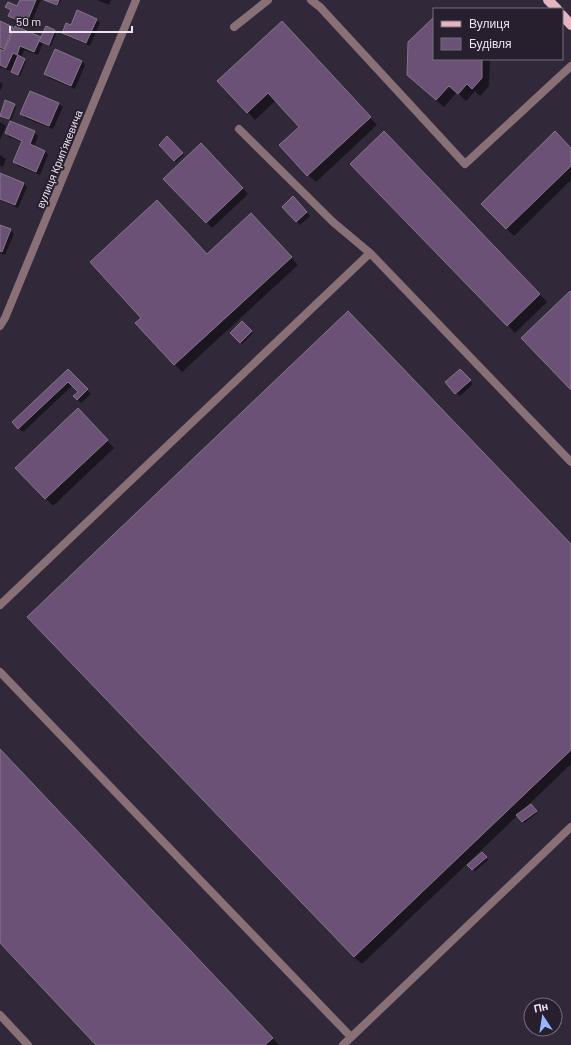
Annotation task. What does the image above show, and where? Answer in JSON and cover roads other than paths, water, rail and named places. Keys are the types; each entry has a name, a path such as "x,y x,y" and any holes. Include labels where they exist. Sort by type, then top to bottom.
{"main road":[{"path":"548,0 555,8"},
{"path":"563,16 571,25"}],"street":[{"name":"вулиця Крипʼякевича","path":"0,326 5,318 136,0"},
{"path":"234,27 268,0"},
{"path":"311,0 320,7 465,164 571,66"},
{"path":"239,129 333,222 370,253 571,462"},
{"path":"0,604 370,253"},
{"path":"0,672 351,1037"},
{"path":"343,1045 571,827"},
{"path":"0,1015 28,1045"}]}
